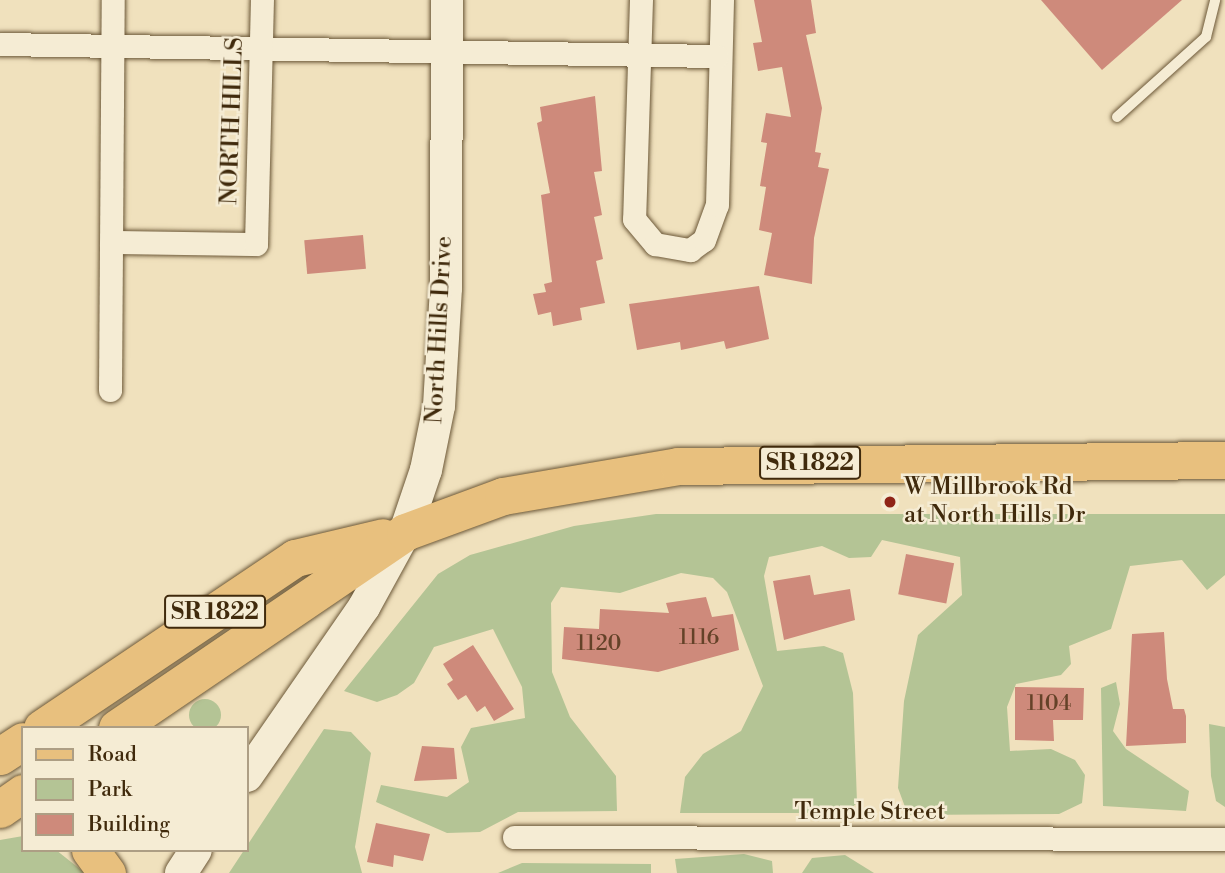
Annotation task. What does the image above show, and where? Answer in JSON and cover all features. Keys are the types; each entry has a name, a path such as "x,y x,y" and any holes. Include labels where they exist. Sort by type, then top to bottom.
{"main road":[{"name":"North Hills Drive","path":"248,775 364,607 405,532 430,451 443,369 447,0"},
{"name":"SR 1822","path":"45,726 295,558 405,532 503,496 592,476 678,466 1225,460"},
{"name":"SR 1822","path":"120,726 405,532"},
{"path":"0,756 21,742"},
{"path":"0,809 21,794"},
{"path":"0,818 21,820"},
{"path":"91,852 107,873"},
{"path":"181,873 195,852"}],"street":[{"path":"110,390 113,0"},
{"name":"NORTH HILLS","path":"111,242 256,244 262,0"},
{"path":"641,0 637,50 634,219 641,235 673,250 690,250 713,226 717,56 722,0"},
{"path":"0,44 637,50 717,56"},
{"name":"Temple Street","path":"514,837 1225,839"}],"lane":[{"path":"1117,117 1206,37 1215,0"}],"green space":[{"path":"656,514 1225,514 1225,575 1207,590 1182,560 1130,566 1111,629 1069,646 1071,664 1061,675 1016,684 1007,707 1010,751 1051,749 1075,760 1085,775 1082,803 1059,814 908,815 898,788 904,701 918,635 962,595 960,557 882,540 871,557 849,558 822,546 769,557 764,576 777,651 824,646 843,653 853,693 857,803 846,813 680,813 685,777 703,754 741,731 763,686 727,592 713,578 681,573 620,593 561,587 551,603 552,672 570,717 616,776 617,811 518,812 480,832 447,833 376,802 381,785 447,797 469,782 461,747 471,728 525,718 522,687 493,629 434,647 414,683 397,695 377,702 344,691 438,574 470,555 574,526"},
{"path":"1116,682 1120,704 1113,731 1126,749 1189,791 1186,811 1103,806 1101,688"},
{"path":"205,699 216,704 221,715 216,726 194,726 189,715 194,704"},
{"path":"1209,724 1225,727 1225,807 1216,801 1211,776"},
{"path":"324,729 351,732 371,753 355,847 362,873 229,873 243,852 248,852 248,844"},
{"path":"21,836 21,852 59,852 85,873 0,873 0,840"},
{"path":"744,854 772,861 773,873 677,873 675,859"},
{"path":"845,855 874,873 802,873 812,858"},
{"path":"522,863 651,864 651,873 498,873"}],"building":[{"path":"754,0 811,0 816,33 806,35 822,108 815,152 821,153 818,167 829,169 814,238 812,284 764,275 772,233 759,230 766,187 760,186 767,143 761,142 766,113 791,117 782,67 758,71 753,43 762,42"},
{"path":"1041,0 1182,0 1102,70"},
{"path":"595,96 602,171 594,172 602,215 594,217 603,259 596,261 605,303 580,308 582,320 553,326 551,312 538,315 533,294 546,292 544,284 552,282 541,195 550,193 537,123 542,121 540,107"},
{"path":"363,235 366,269 307,274 304,240"},
{"path":"759,286 769,339 726,349 724,341 681,350 680,342 637,350 629,304"},
{"path":"906,554 954,563 946,604 898,594"},
{"path":"810,575 814,595 850,589 855,620 784,640 773,581"},
{"path":"706,597 712,617 733,614 739,650 658,672 562,659 564,627 599,629 600,609 669,613 666,603"},
{"path":"1164,632 1167,679 1173,709 1184,709 1186,743 1126,746 1132,634"},
{"path":"473,645 514,709 494,721 485,706 477,712 466,695 458,700 447,684 453,680 443,664"},
{"path":"1015,687 1084,688 1083,720 1053,720 1054,741 1015,740"},
{"path":"422,746 454,748 457,779 414,781"},
{"path":"376,823 430,834 423,861 394,855 393,867 367,862"}],"place":[{"name":"W Millbrook Rd at North Hills Dr","path":"890,502"}]}
